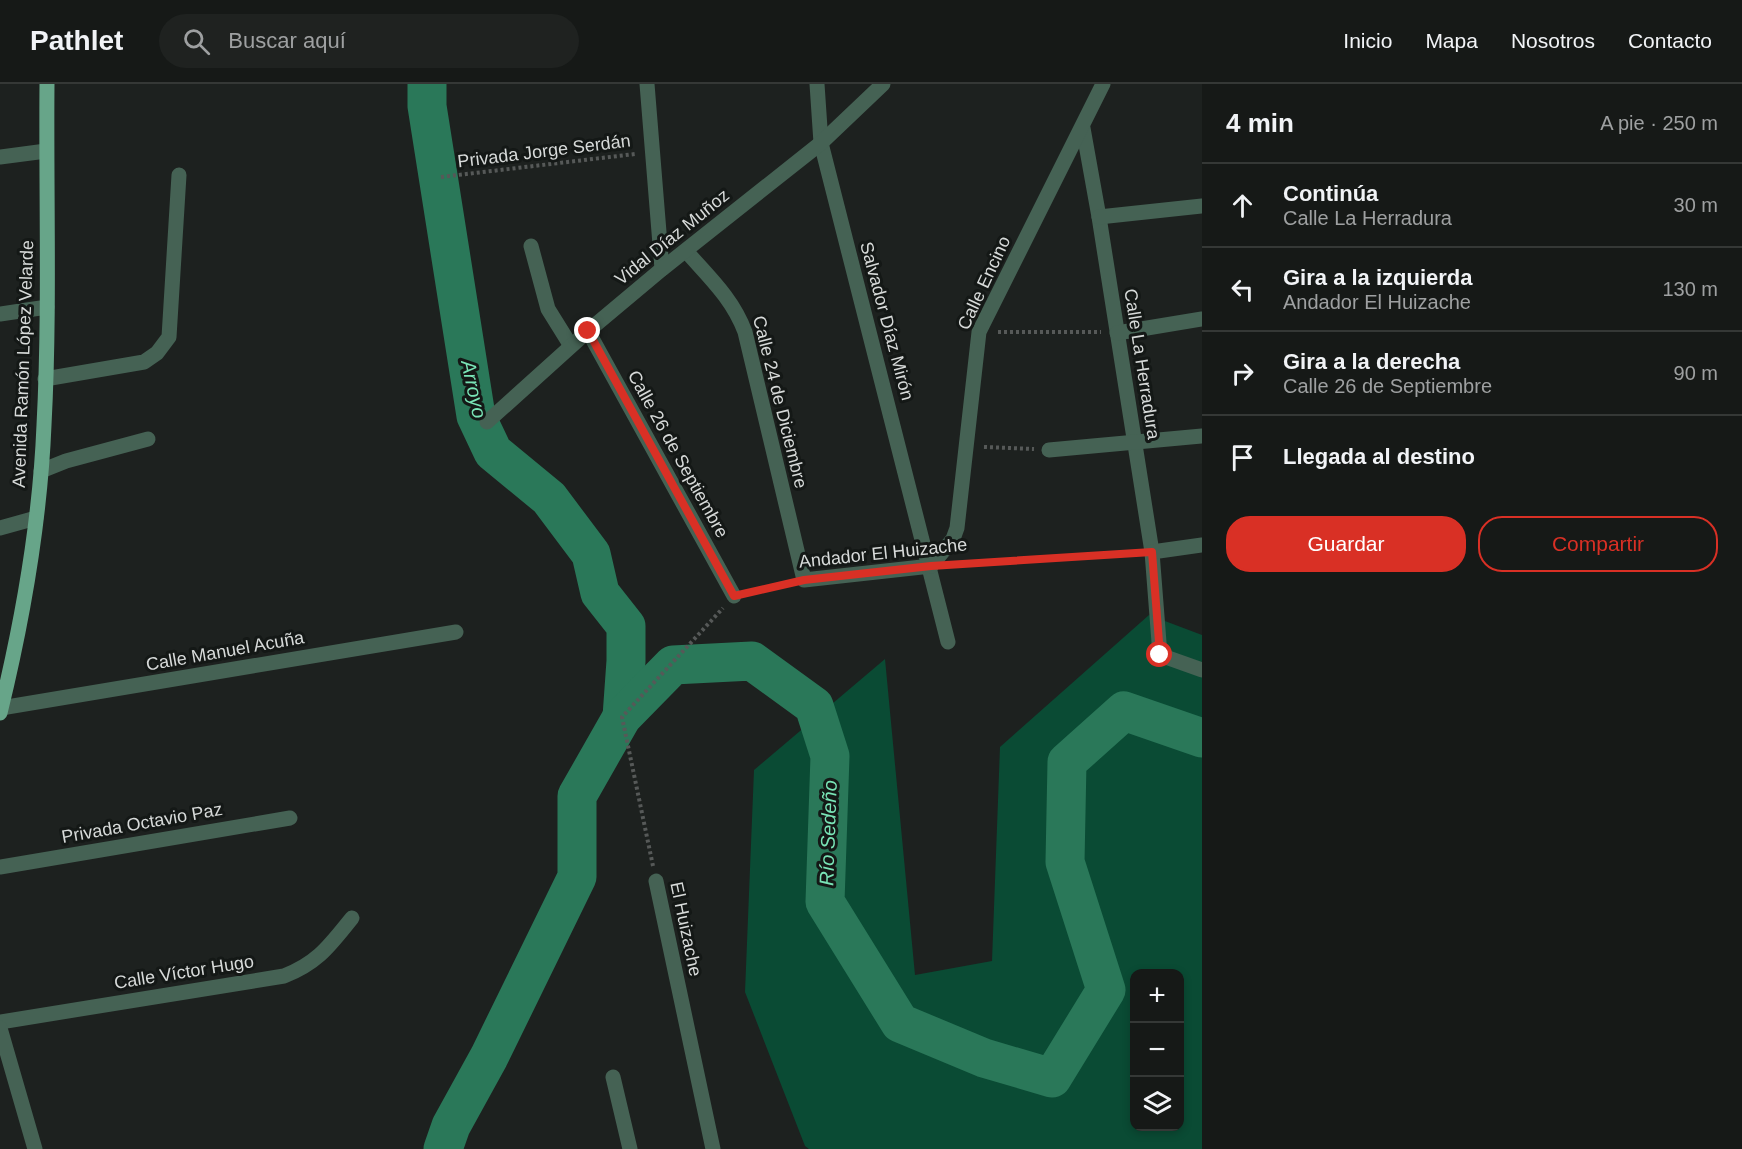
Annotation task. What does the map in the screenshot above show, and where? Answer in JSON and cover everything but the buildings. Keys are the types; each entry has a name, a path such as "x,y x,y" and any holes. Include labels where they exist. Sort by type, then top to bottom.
{"main road":[{"name":"Avenida Ramón López Velarde","path":"1,711 19,631 41,471 47,307 47,84"}],"street":[{"path":"647,84 662,269"},
{"name":"Salvador Díaz Mirón","path":"817,84 821,143 931,566 948,642"},
{"name":"Vidal Díaz Muñoz","path":"487,422 588,331 662,269 821,143 883,84"},
{"path":"1083,128 1103,84"},
{"name":"Calle La Herradura","path":"1083,128 1100,218 1152,552 1160,655 1202,670"},
{"name":"Calle Encino","path":"931,566 953,539 957,528 964,446 979,332 1083,128"},
{"path":"0,158 46,151"},
{"path":"45,379 144,362 157,353 169,337 179,175"},
{"path":"1100,218 1202,206"},
{"path":"531,246 548,309 571,346"},
{"name":"Calle 24 de Diciembre","path":"686,251 728,298 741,322 804,580"},
{"path":"0,314 47,307"},
{"path":"1117,333 1202,319"},
{"name":"Calle 26 de Septiembre","path":"588,331 734,596"},
{"path":"1050,450 1202,436"},
{"path":"41,471 66,461 148,439"},
{"path":"0,528 36,518"},
{"path":"1152,552 1202,545"},
{"name":"Andador El Huizache","path":"804,580 931,566"},
{"name":"Calle Manuel Acuña","path":"1,711 456,632"},
{"name":"Privada Octavio Paz","path":"0,867 290,818"},
{"name":"El Huizache","path":"656,881 713,1149"},
{"name":"Calle Víctor Hugo","path":"0,1022 284,976 305,968 321,956 352,918"},
{"path":"0,1028 35,1149"},
{"path":"613,1077 630,1149"}],"path":[{"name":"Privada Jorge Serdán","path":"441,177 651,152"},
{"path":"979,332 1117,333"},
{"path":"964,446 1050,450"},
{"name":"Andador El Huizache","path":"931,566 1152,552"},
{"name":"Andador El Huizache","path":"734,596 804,580"},
{"name":"El Huizache","path":"656,881 622,717 734,596"}],"green space":[{"path":"1149,615 1202,635 1202,1149 809,1149 805,1146 745,992 754,770 885,659 915,975 992,961 1000,747"}],"waterway":[{"name":"Arroyo","path":"427,84 427,106 476,416 493,452 549,498 591,554 600,593 626,626 622,717"},
{"name":"Río Sedeño","path":"443,1149 451,1126 489,1057 577,877 577,796 622,717 673,665 752,661 814,706 830,756 825,902 900,1023 984,1058 1052,1078 1106,990 1065,862 1067,762 1124,711 1202,738"}],"route":[{"path":"588,331 734,596 804,580 931,566 1152,552 1160,655"}]}
